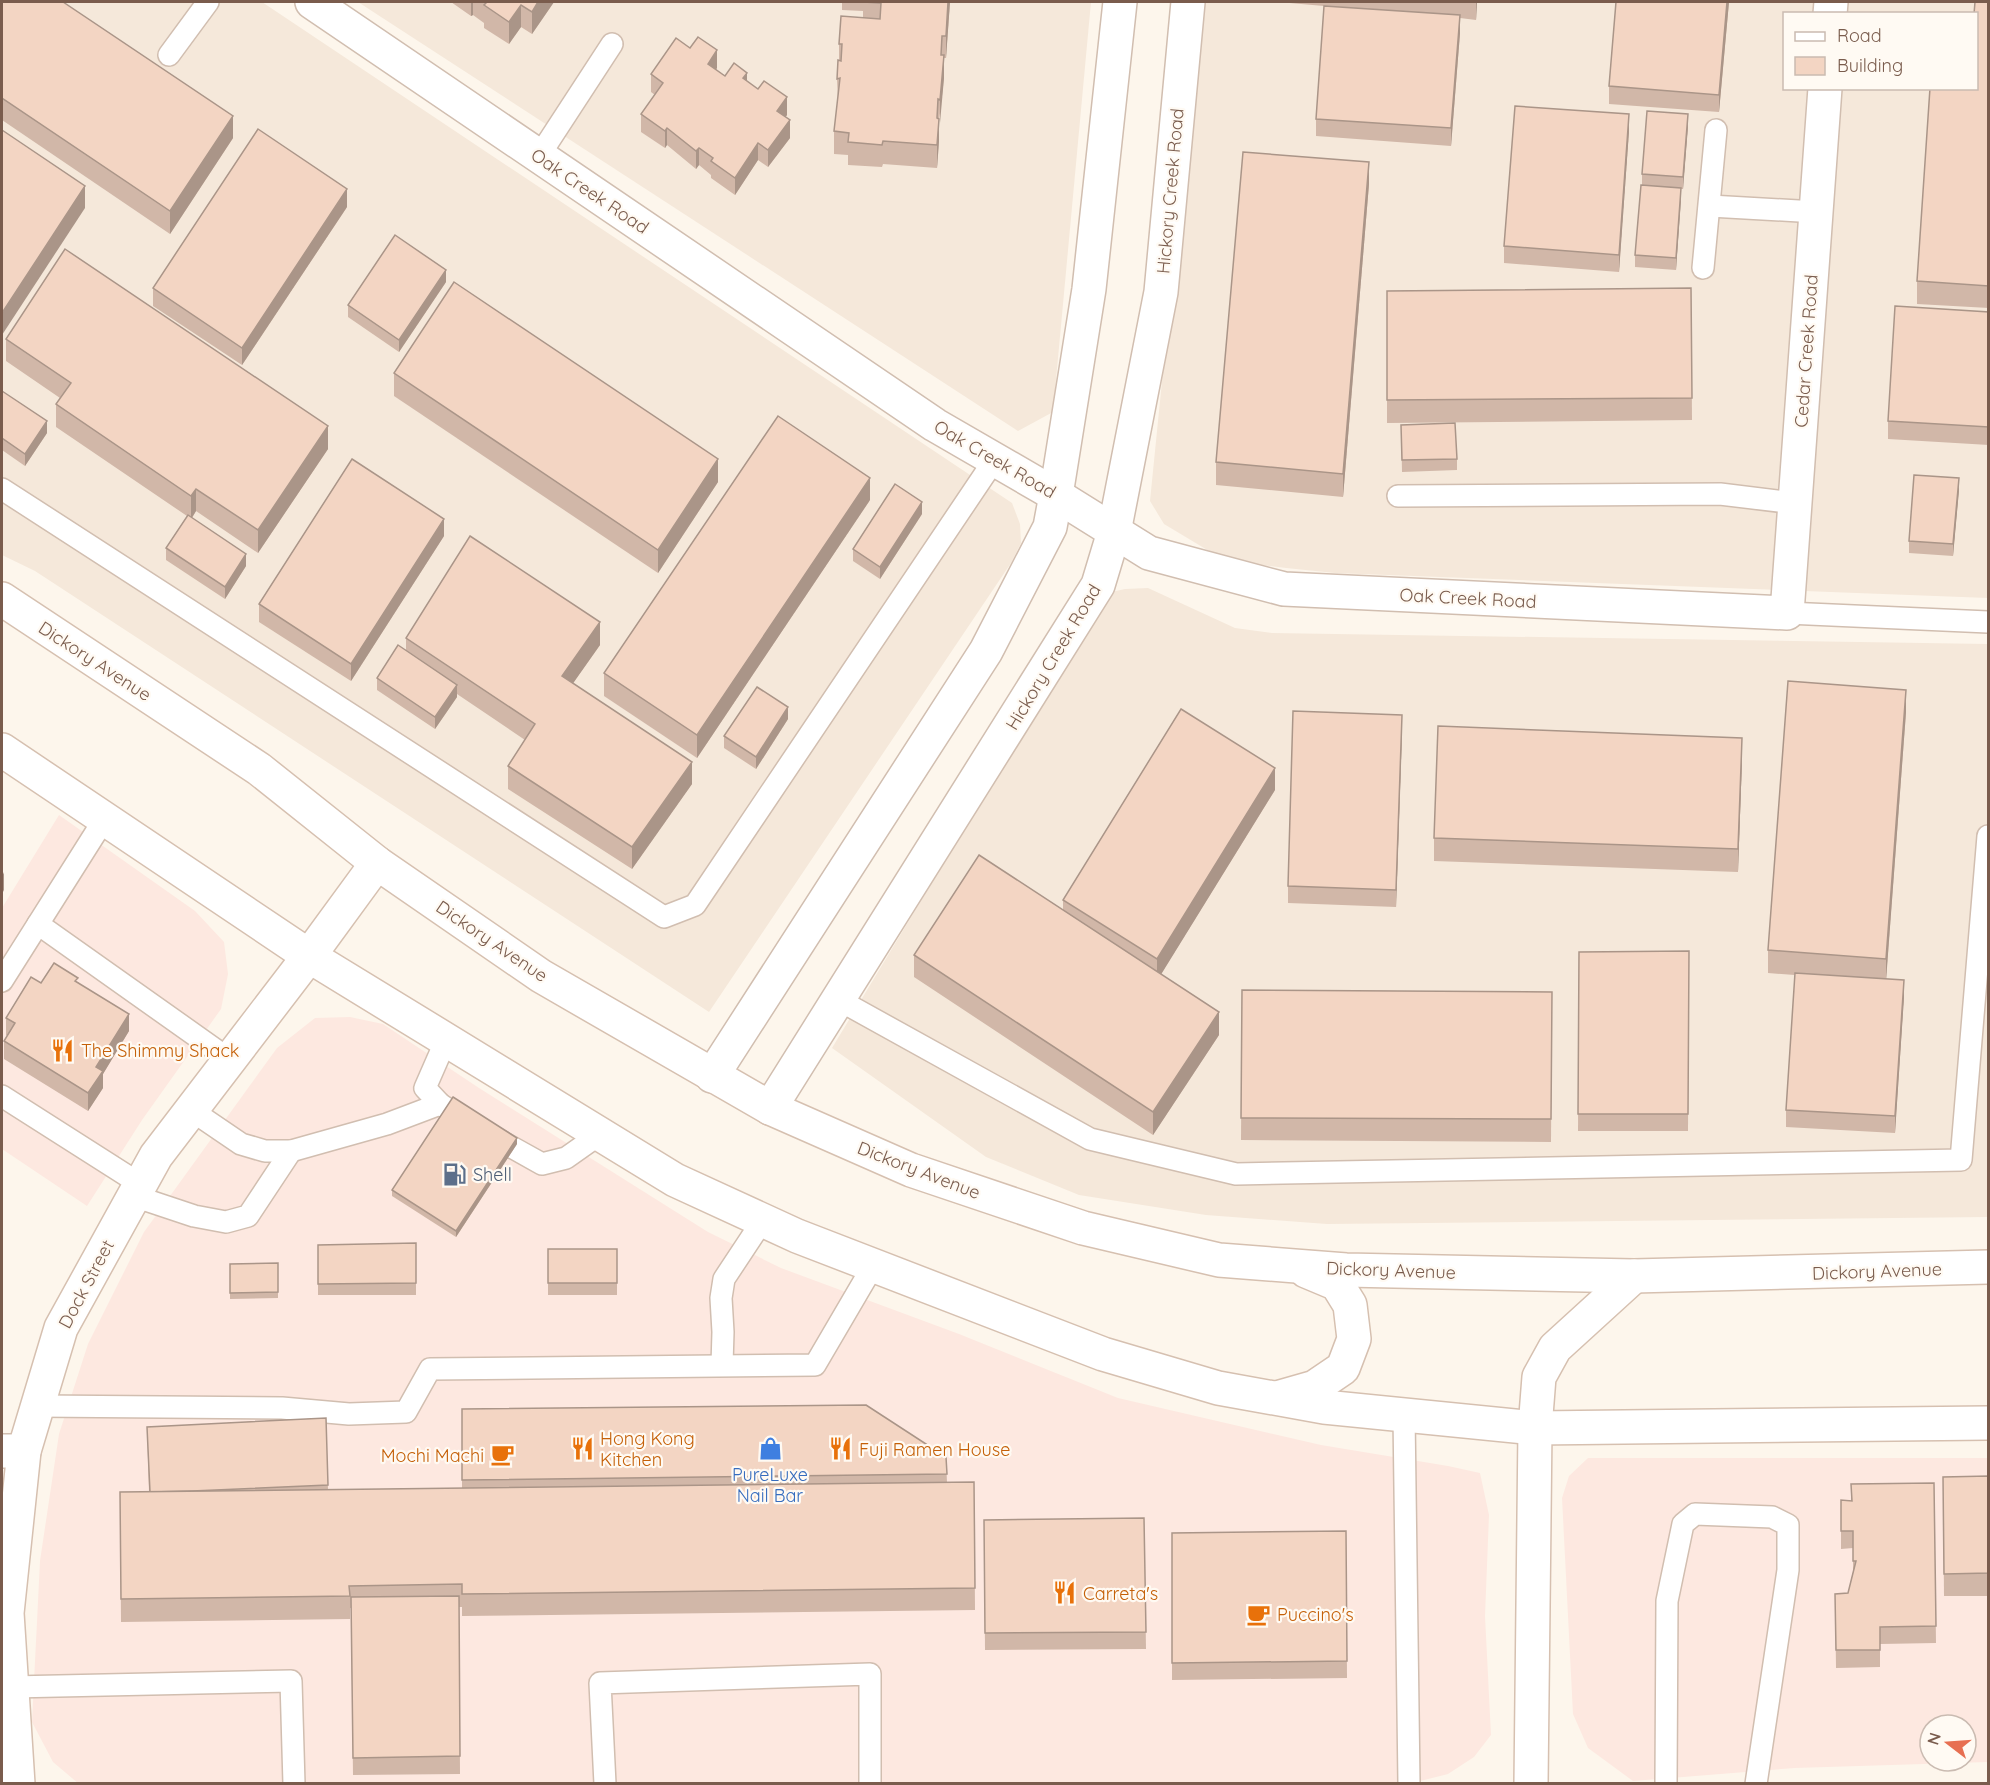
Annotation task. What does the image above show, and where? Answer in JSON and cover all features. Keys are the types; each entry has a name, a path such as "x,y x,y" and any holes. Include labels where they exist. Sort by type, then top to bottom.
{"main road":[{"name":"Oak Creek Road","path":"312,2 935,425 1149,552 1284,589 1787,613"},
{"path":"711,1076 986,651 1050,527 1089,290 1120,2"},
{"name":"Hickory Creek Road","path":"770,1108 1098,585 1114,532 1161,292 1188,2"},
{"name":"Cedar Creek Road","path":"1787,613 1825,90"},
{"name":"Dickory Avenue","path":"2,599 259,770 377,863 541,976 711,1076 770,1108 911,1170 1083,1228 1218,1260 1346,1270 1634,1276 1989,1267"},
{"path":"2,750 309,956 675,1180 797,1236 1103,1354 1218,1388 1324,1407 1535,1428 1989,1423"},
{"name":"Dock Street","path":"18,1784 6,1582 13,1451 37,1406 61,1328 156,1155 309,956 377,863"},
{"path":"1275,1398 1315,1387 1343,1368 1354,1339 1350,1305 1337,1284 1294,1266"},
{"path":"1531,1784 1535,1428 1539,1377 1555,1348 1634,1276"}],"lane":[{"path":"169,55 208,2"},
{"path":"538,156 612,44"},
{"path":"1703,268 1716,130"},
{"path":"1710,206 1816,212"},
{"path":"2,489 664,917 695,905 994,459"},
{"path":"1398,496 1720,494 1794,503"},
{"path":"1787,613 1989,622"},
{"path":"2,981 105,819"},
{"path":"839,1000 1090,1139 1236,1174 1961,1160 1989,836"},
{"path":"38,924 230,1060"},
{"path":"446,1040 425,1088 440,1104 507,1146 542,1164 566,1158 600,1134"},
{"path":"2,1096 137,1190 194,1216 226,1222 248,1216 291,1151"},
{"path":"191,1110 241,1144 265,1151 291,1151 387,1124 440,1104"},
{"path":"722,1365 724,1279 763,1220"},
{"path":"37,1406 282,1408 349,1414 406,1412 430,1369 815,1365 873,1266"},
{"path":"1404,1415 1409,1784"},
{"path":"1666,1784 1666,1601 1683,1524 1695,1514 1772,1517 1788,1525 1788,1569 1756,1784"},
{"path":"605,1784 600,1683 870,1674 870,1784"},
{"path":"12,1687 291,1681 294,1784"}],"shaded area":[{"path":"2,2 262,2 1012,503 1020,524 1021,543 1011,563 709,1012 35,571 2,555"},
{"path":"358,2 1091,2 1053,412 1018,431"},
{"path":"1200,2 1988,2 1988,598 1335,573 1253,564 1209,551 1164,524 1150,501"},
{"path":"1148,588 1235,628 1272,633 1988,644 1988,1217 1327,1224 1206,1215 1079,1195 986,1157 832,1048 1107,593"},
{"path":"59,815 195,911 224,942 228,974 221,1009 142,1120 87,1206 2,1149 2,908"},
{"path":"350,1017 383,1024 479,1088 708,1232 781,1268 959,1334 1118,1398 1321,1445 1480,1473 1489,1515 1485,1616 1491,1735 1474,1757 1448,1774 1412,1783 79,1784 53,1762 32,1722 40,1561 59,1434 88,1344 144,1232 277,1048 315,1018"},
{"path":"1588,1458 1988,1458 1988,1762 1978,1762 1978,1713 1918,1713 1918,1764 1795,1768 1633,1781 1588,1748 1573,1714 1562,1498 1569,1476"}],"building":[{"path":"2,2 63,2 233,116 170,211 2,98"},
{"path":"487,2 538,2 532,12 521,5 509,22 484,5"},
{"path":"863,2 948,2 946,36 942,36 941,55 944,55 940,100 938,99 937,145 883,141 882,145 848,142 849,133 834,131 840,78 837,79 838,60 841,61 842,44 839,44 841,16 880,19 881,3"},
{"path":"1616,2 1727,2 1719,95 1609,86"},
{"path":"1975,2 1989,2 1989,286 1917,281 1930,90 1978,90 1978,12 1974,12"},
{"path":"1324,6 1460,15 1451,128 1316,119"},
{"path":"698,37 717,50 708,64 725,76 734,63 747,73 743,78 758,89 764,81 787,97 777,111 790,120 768,150 758,143 735,178 711,161 713,158 699,148 696,151 667,128 665,131 641,114 663,83 651,74 676,38 690,48"},
{"path":"1515,106 1629,114 1619,255 1504,246"},
{"path":"1647,111 1688,114 1683,177 1642,174"},
{"path":"258,129 347,189 242,348 153,288"},
{"path":"2,130 85,186 2,313"},
{"path":"1243,152 1369,162 1343,474 1216,462"},
{"path":"1641,185 1681,188 1676,258 1635,255"},
{"path":"395,235 446,270 399,340 348,305"},
{"path":"65,249 328,426 258,530 196,489 191,496 56,404 71,383 6,339"},
{"path":"454,282 718,459 658,550 394,373"},
{"path":"1691,288 1692,398 1387,400 1387,291"},
{"path":"1895,306 1989,312 1989,427 1888,421"},
{"path":"2,391 47,421 25,454 2,438"},
{"path":"778,416 870,478 697,735 604,673"},
{"path":"1455,423 1457,459 1402,460 1401,425"},
{"path":"352,459 444,519 351,664 259,604"},
{"path":"1914,475 1959,478 1953,544 1909,541"},
{"path":"895,484 922,502 880,567 853,549"},
{"path":"188,515 246,554 225,587 166,548"},
{"path":"470,536 600,622 562,676 692,762 632,847 508,766 535,724 406,638"},
{"path":"398,645 457,685 435,717 377,678"},
{"path":"1788,681 1906,690 1886,959 1768,950"},
{"path":"757,687 788,707 756,757 724,736"},
{"path":"1181,709 1275,768 1157,959 1063,900"},
{"path":"1293,711 1402,715 1396,890 1288,886"},
{"path":"1438,726 1742,738 1738,849 1434,838"},
{"path":"979,855 1219,1012 1153,1112 914,955"},
{"path":"1689,951 1688,1114 1578,1114 1579,952"},
{"name":"The Shimmy Shack","path":"54,963 78,978 75,981 129,1014 96,1067 103,1071 88,1093 4,1041 15,1023 6,1018 31,977 41,983"},
{"path":"1795,973 1904,980 1895,1116 1786,1110"},
{"path":"1242,990 1552,992 1551,1119 1241,1118"},
{"path":"453,1097 517,1138 456,1231 392,1190"},
{"path":"416,1243 416,1283 318,1284 318,1245"},
{"path":"548,1249 617,1249 617,1283 548,1283"},
{"path":"278,1263 278,1292 230,1293 230,1264"},
{"path":"866,1405 946,1457 947,1474 462,1480 462,1409"},
{"path":"326,1418 328,1485 150,1492 147,1427"},
{"path":"1989,1476 1989,1573 1944,1574 1943,1477"},
{"path":"974,1482 975,1588 462,1594 462,1584 349,1586 350,1596 121,1599 120,1492"},
{"path":"1934,1483 1936,1626 1880,1627 1880,1650 1836,1650 1835,1594 1848,1593 1856,1561 1853,1561 1853,1531 1841,1531 1841,1500 1852,1501 1851,1484"},
{"name":"Carreta's","path":"1144,1518 1146,1632 985,1633 984,1520"},
{"name":"Puccino's","path":"1346,1531 1347,1661 1172,1663 1172,1533"},
{"path":"459,1596 460,1756 353,1758 351,1597"}],"place":[{"name":"The Shimmy Shack","path":"63,1050"},
{"name":"Shell","path":"455,1174"},
{"name":"Hong Kong Kitchen","path":"582,1448"},
{"name":"PureLuxe Nail Bar","path":"770,1448"},
{"name":"Fuji Ramen House","path":"841,1449"},
{"name":"Mochi Machi","path":"502,1455"},
{"name":"Carreta's","path":"1065,1593"},
{"name":"Puccino's","path":"1259,1614"}]}
